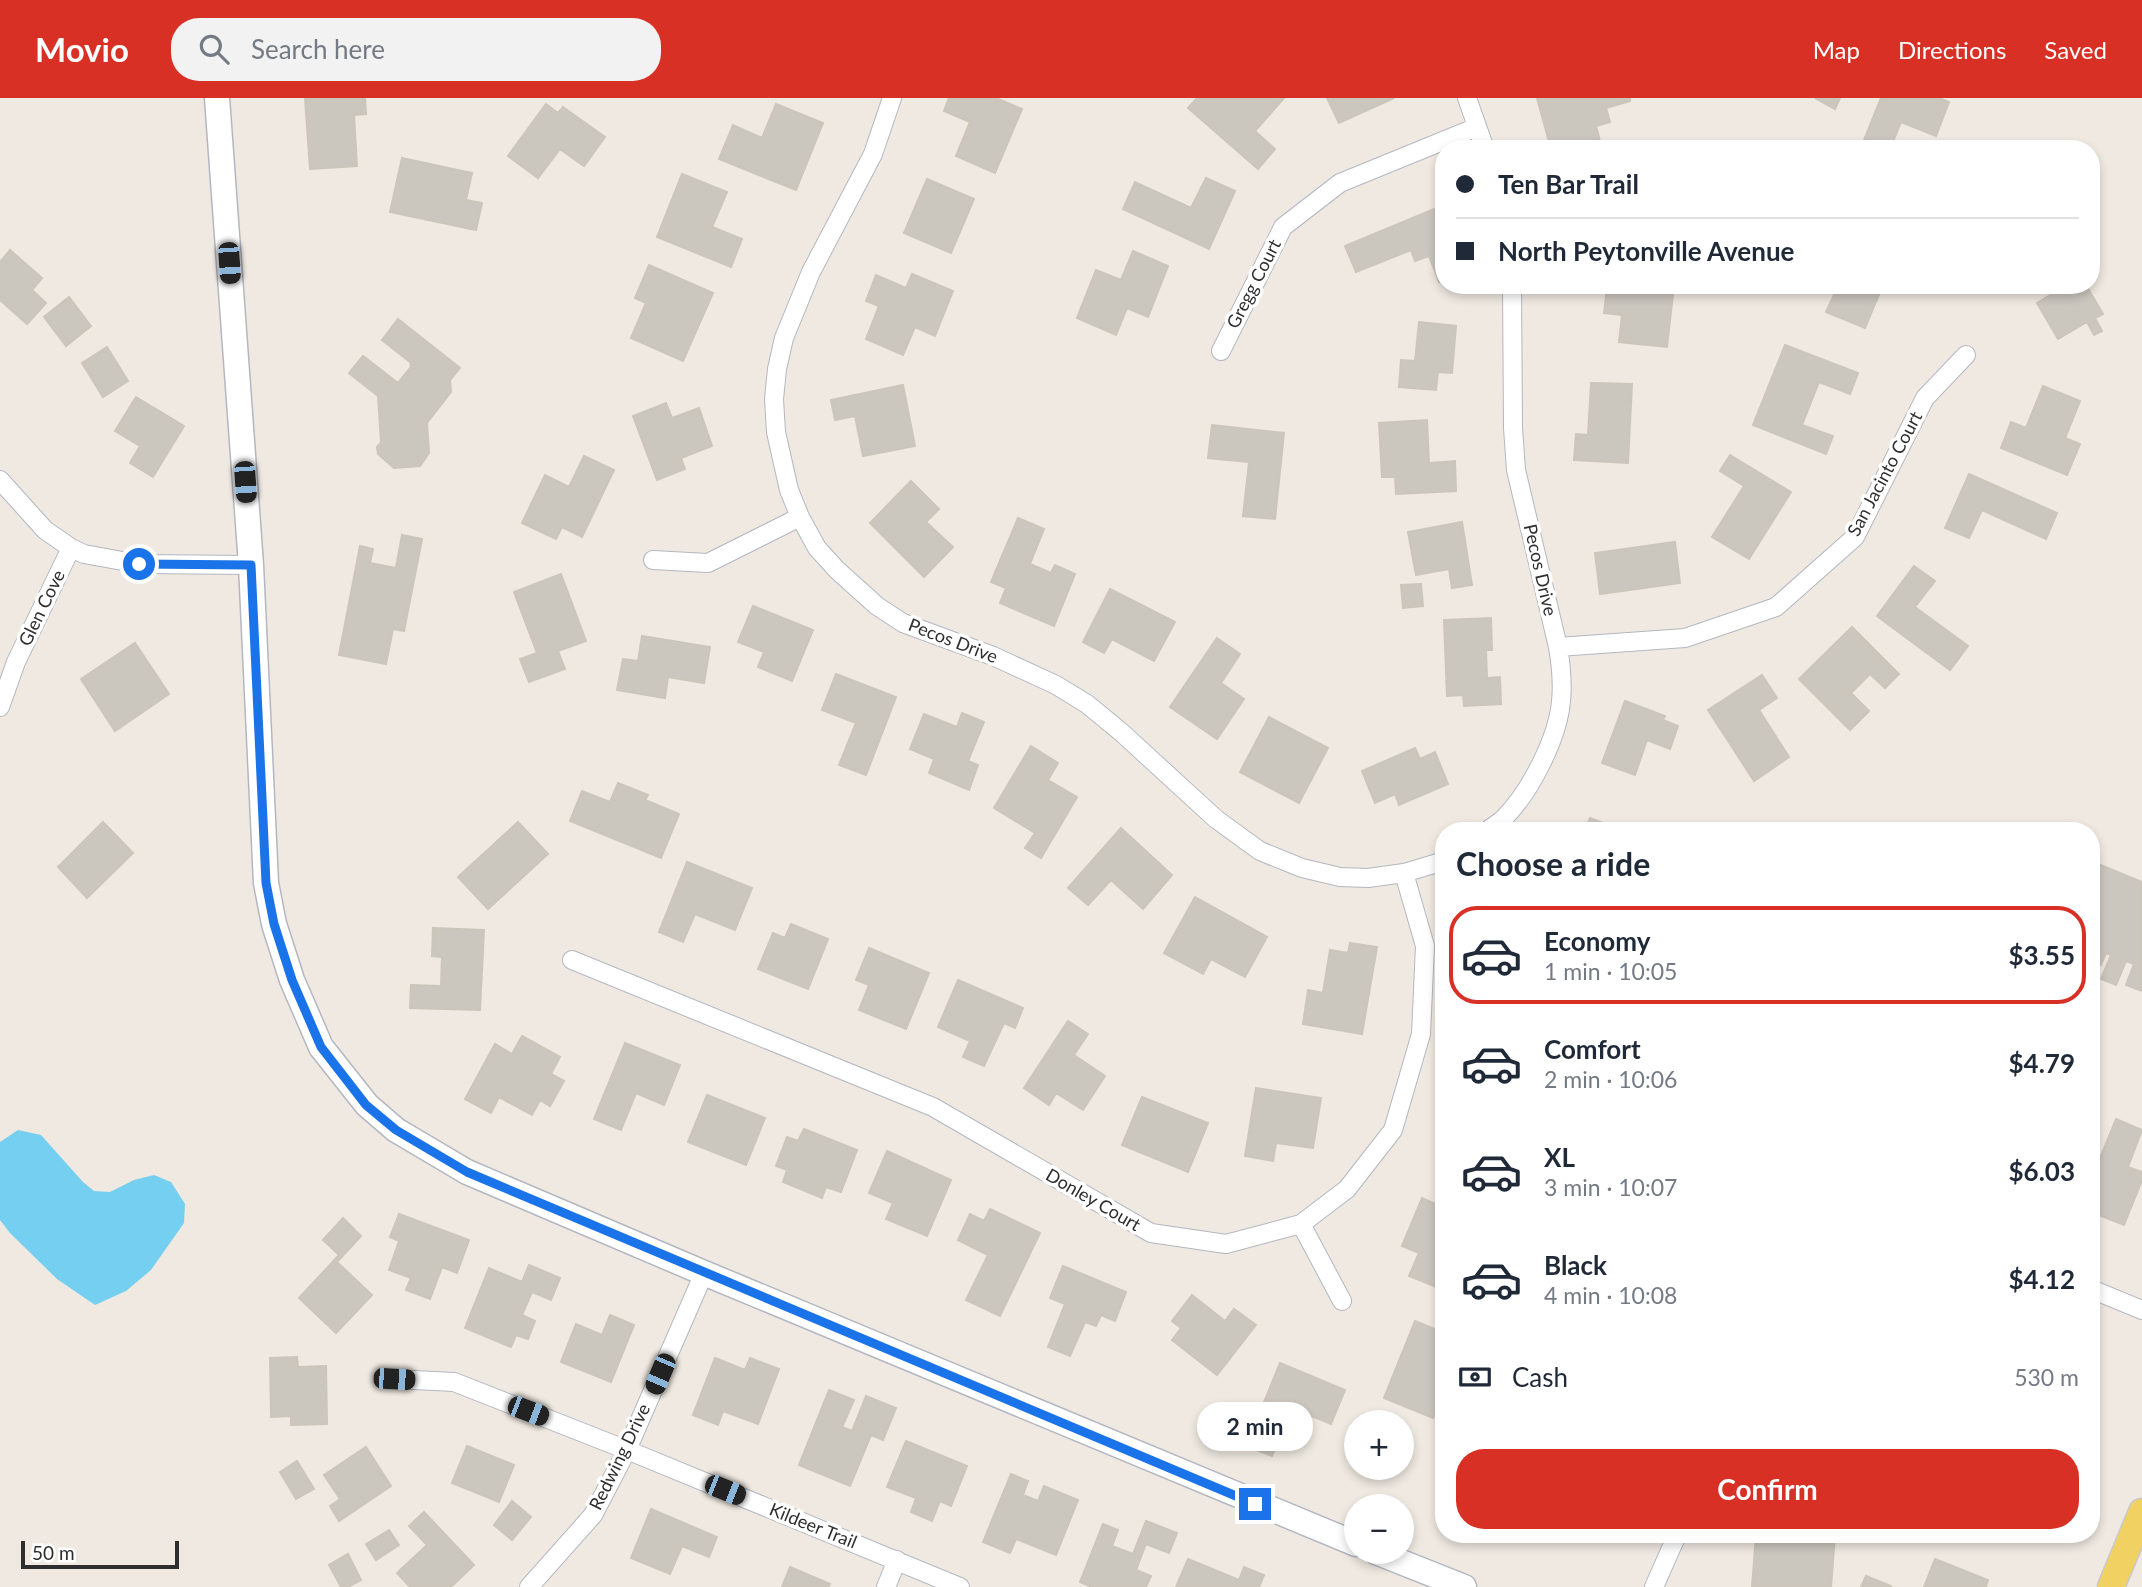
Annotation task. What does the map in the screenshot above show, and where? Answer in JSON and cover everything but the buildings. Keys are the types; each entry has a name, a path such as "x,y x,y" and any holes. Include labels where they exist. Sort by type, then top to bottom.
{"main road":[{"path":"2111,1587 2142,1512"}],"street":[{"path":"217,98 251,565 266,883 274,924 292,980 321,1047 366,1105 396,1130 467,1172 1344,1539"},
{"name":"Pecos Drive","path":"892,98 873,154 811,272 784,338 777,369 774,399 776,432 789,490 817,548 877,606 903,623 993,656 1056,685 1087,704 1216,818 1260,851 1302,868 1340,877 1368,878 1404,873 1435,864"},
{"path":"1467,98 1482,140"},
{"name":"Gregg Court","path":"1445,140 1477,127"},
{"name":"Gregg Court","path":"1221,351 1283,227 1340,183 1435,144"},
{"name":"Pecos Drive","path":"1499,822 1536,775 1553,734 1561,704 1562,675 1558,647 1516,470 1512,294"},
{"name":"San Jacinto Court","path":"1558,647 1685,638 1776,607 1855,537 1924,398 1966,355"},
{"path":"0,480 45,530 85,554 139,564 251,565"},
{"path":"653,560 708,563 800,517"},
{"name":"Glen Cove","path":"0,707 16,662 71,548"},
{"name":"Donley Court","path":"572,960 933,1107 1151,1233 1226,1244 1301,1224 1347,1189 1393,1130 1421,1034 1425,946 1404,873"},
{"path":"1301,1224 1342,1301"},
{"name":"Redwing Drive","path":"529,1587 593,1515 627,1450 704,1273"},
{"path":"2100,1293 2142,1310"},
{"name":"Kildeer Trail","path":"394,1379 454,1382 960,1587"},
{"path":"1654,1587 1673,1543"},
{"path":"886,1587 897,1560"},
{"path":"1406,1564 1464,1587"}],"water":[{"path":"18,1130 41,1135 94,1191 110,1192 134,1180 154,1175 171,1182 185,1204 184,1223 151,1270 126,1291 95,1305 57,1279 0,1220 0,1142"}],"route":[{"path":"139,564 251,565 266,883 274,924 292,980 321,1047 366,1105 396,1130 467,1172 1255,1504"}]}
